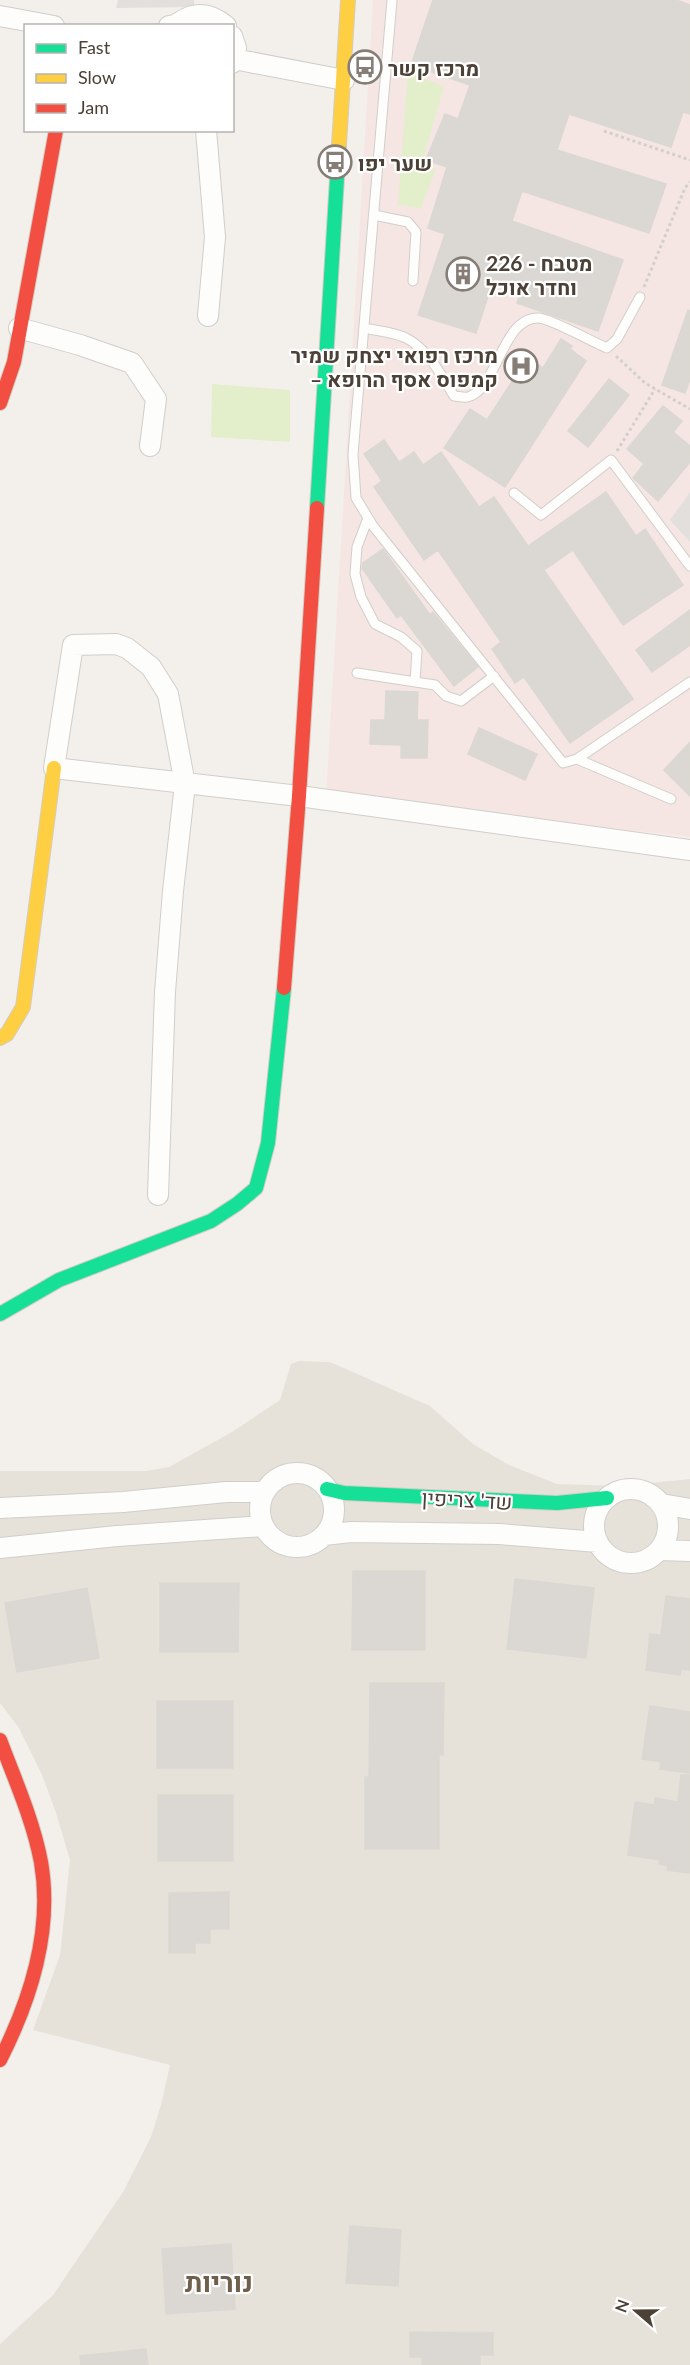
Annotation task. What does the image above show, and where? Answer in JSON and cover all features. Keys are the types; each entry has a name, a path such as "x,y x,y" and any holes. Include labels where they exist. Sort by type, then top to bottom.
{"street":[{"path":"0,1314 59,1280 211,1221 256,1188 268,1143 286,965 299,796 348,0"},
{"path":"179,24 209,8 223,24"},
{"path":"0,16 43,24"},
{"path":"234,42 236,48 234,57"},
{"path":"234,61 344,80"},
{"path":"0,403 14,362 56,132"},
{"path":"206,132 215,237 208,316"},
{"path":"19,328 80,345 132,363 156,399 150,446"},
{"path":"0,1038 7,1034 23,1007 54,768 73,645 116,644 127,648 151,667 168,694 185,784 172,891 165,992 158,1195"},
{"path":"54,768 299,796 690,850"},
{"path":"294,1473 307,1474 327,1489 334,1512 331,1524 324,1535 315,1542 291,1547 270,1536 263,1526 260,1503 272,1482 282,1476 294,1473"},
{"name":"שד' צריפין","path":"327,1489 344,1493 557,1503 607,1498"},
{"path":"642,1490 653,1495 661,1504 667,1515 666,1540 649,1558 626,1563 610,1555 598,1542 595,1518 599,1507 617,1491 642,1490"},
{"path":"0,1508 123,1502 226,1492 265,1492"},
{"path":"661,1504 690,1509"},
{"path":"0,1548 117,1536 263,1526"},
{"name":"שד' צריפין","path":"324,1535 351,1532 499,1534 598,1542"},
{"path":"659,1550 690,1551"},
{"path":"0,1740 28,1813 41,1862 46,1900 44,1934 31,1987 0,2060"}],"lane":[{"path":"392,0 353,453 356,498 368,518 563,763 577,759 690,682"},
{"path":"374,215 408,222 416,232 413,281"},
{"path":"364,328 407,338 421,349 454,396 468,397 481,388 516,328 529,319 541,318 607,348 617,339 640,297"},
{"path":"514,493 541,515 611,460 690,566"},
{"path":"368,518 357,547 355,574 362,597 375,624 401,637 417,651 415,682"},
{"path":"357,673 435,685 446,696 461,701 494,676"},
{"path":"577,759 671,799"}],"path":[{"path":"604,131 690,160"},
{"path":"640,297 685,188 690,182"},
{"path":"607,348 645,383 690,409"},
{"path":"611,460 655,389"}],"shaded area":[{"path":"118,0 194,0 194,7 116,8"},
{"name":"מרכז רפואי יצחק שמיר – קמפוס אסף הרופא","path":"373,0 690,0 690,837 326,796"},
{"path":"690,492 690,542 670,520"},
{"path":"299,1361 330,1362 430,1406 473,1444 509,1465 557,1484 621,1486 690,1479 690,2365 0,2365 0,2344 53,2295 123,2192 151,2137 170,2065 33,2030 60,1955 70,1860 42,1775 19,1728 0,1703 0,1471 146,1471 169,1467 232,1432 280,1400 291,1364"}],"green space":[{"path":"408,73 444,86 422,163 436,169 421,208 398,205"},
{"path":"212,384 290,390 290,442 211,437"}],"building":[{"path":"433,0 676,0 690,5 690,114 683,112 671,147 569,114 557,150 666,184 649,233 522,191 512,221 623,260 598,331 517,303 522,288 494,278 476,333 418,315 445,234 428,228 447,167 426,160 445,114 458,119 470,85 411,65"},
{"path":"688,310 690,311 690,379 685,393 662,385"},
{"path":"561,339 572,346 570,349 586,361 505,487 444,448 470,409 487,420 528,357 543,368"},
{"path":"609,379 629,395 588,447 568,431"},
{"path":"663,406 682,421 673,432 690,446 690,462 658,501 633,478 644,464 627,449"},
{"path":"384,440 399,462 414,452 423,465 441,452 479,507 494,497 528,546 606,492 636,536 645,529 683,585 623,625 573,550 544,570 633,699 570,743 524,677 515,683 492,649 501,642 438,550 424,560 374,487 382,481 364,454"},
{"path":"383,549 430,615 433,612 478,667 454,686 401,615 397,618 362,568 363,563"},
{"path":"690,610 690,645 652,672 636,650"},
{"path":"386,691 418,692 417,720 428,720 427,758 401,758 401,745 370,744 371,720 385,720"},
{"path":"479,728 537,754 525,780 468,754"},
{"path":"690,742 690,796 664,770"},
{"path":"353,1571 425,1571 425,1650 352,1650"},
{"path":"515,1579 594,1588 586,1658 507,1649"},
{"path":"160,1583 239,1583 238,1652 160,1652"},
{"path":"87,1588 99,1658 17,1672 5,1603"},
{"path":"666,1596 690,1599 690,1670 681,1669 680,1675 646,1670 650,1634 661,1635"},
{"path":"370,1683 444,1683 443,1755 439,1755 439,1849 365,1849 365,1777 369,1777"},
{"path":"157,1701 233,1701 233,1768 157,1768"},
{"path":"650,1706 690,1712 690,1773 660,1769 661,1762 642,1759"},
{"path":"681,1775 690,1775 690,1873 667,1870 668,1866 659,1864 660,1860 628,1855 635,1802 654,1805 655,1798 678,1802"},
{"path":"158,1795 233,1795 233,1861 158,1861"},
{"path":"229,1892 229,1929 210,1929 210,1943 195,1943 195,1953 169,1953 169,1893"},
{"path":"350,2226 401,2230 398,2286 346,2283"},
{"path":"231,2244 235,2309 166,2314 162,2249"},
{"path":"410,2332 493,2333 493,2355 480,2355 480,2365 422,2365 422,2357 410,2357"},
{"path":"146,2349 148,2365 81,2365 80,2356"}],"traffic: fast":[{"path":"317,508 339,145"},
{"path":"0,1314 59,1280 211,1221 256,1188 268,1143 284,988"},
{"path":"327,1489 344,1493 557,1503 607,1498"}],"traffic: slow":[{"path":"339,145 348,0"},
{"path":"0,1038 7,1034 23,1007 54,768"}],"traffic: jam":[{"path":"0,403 14,362 56,132"},
{"path":"284,988 317,508"},
{"path":"0,1740 38,1846 44,1888 44,1913 37,1964 21,2013 0,2060"}],"place":[{"name":"מרכז קשר","path":"365,67"},
{"name":"שער יפו","path":"335,162"},
{"name":"226 - מטבח וחדר אוכל","path":"463,274"},
{"name":"מרכז רפואי יצחק שמיר – קמפוס אסף הרופא","path":"521,366"}],"district":[{"name":"נוריות","path":"219,2281"}]}
